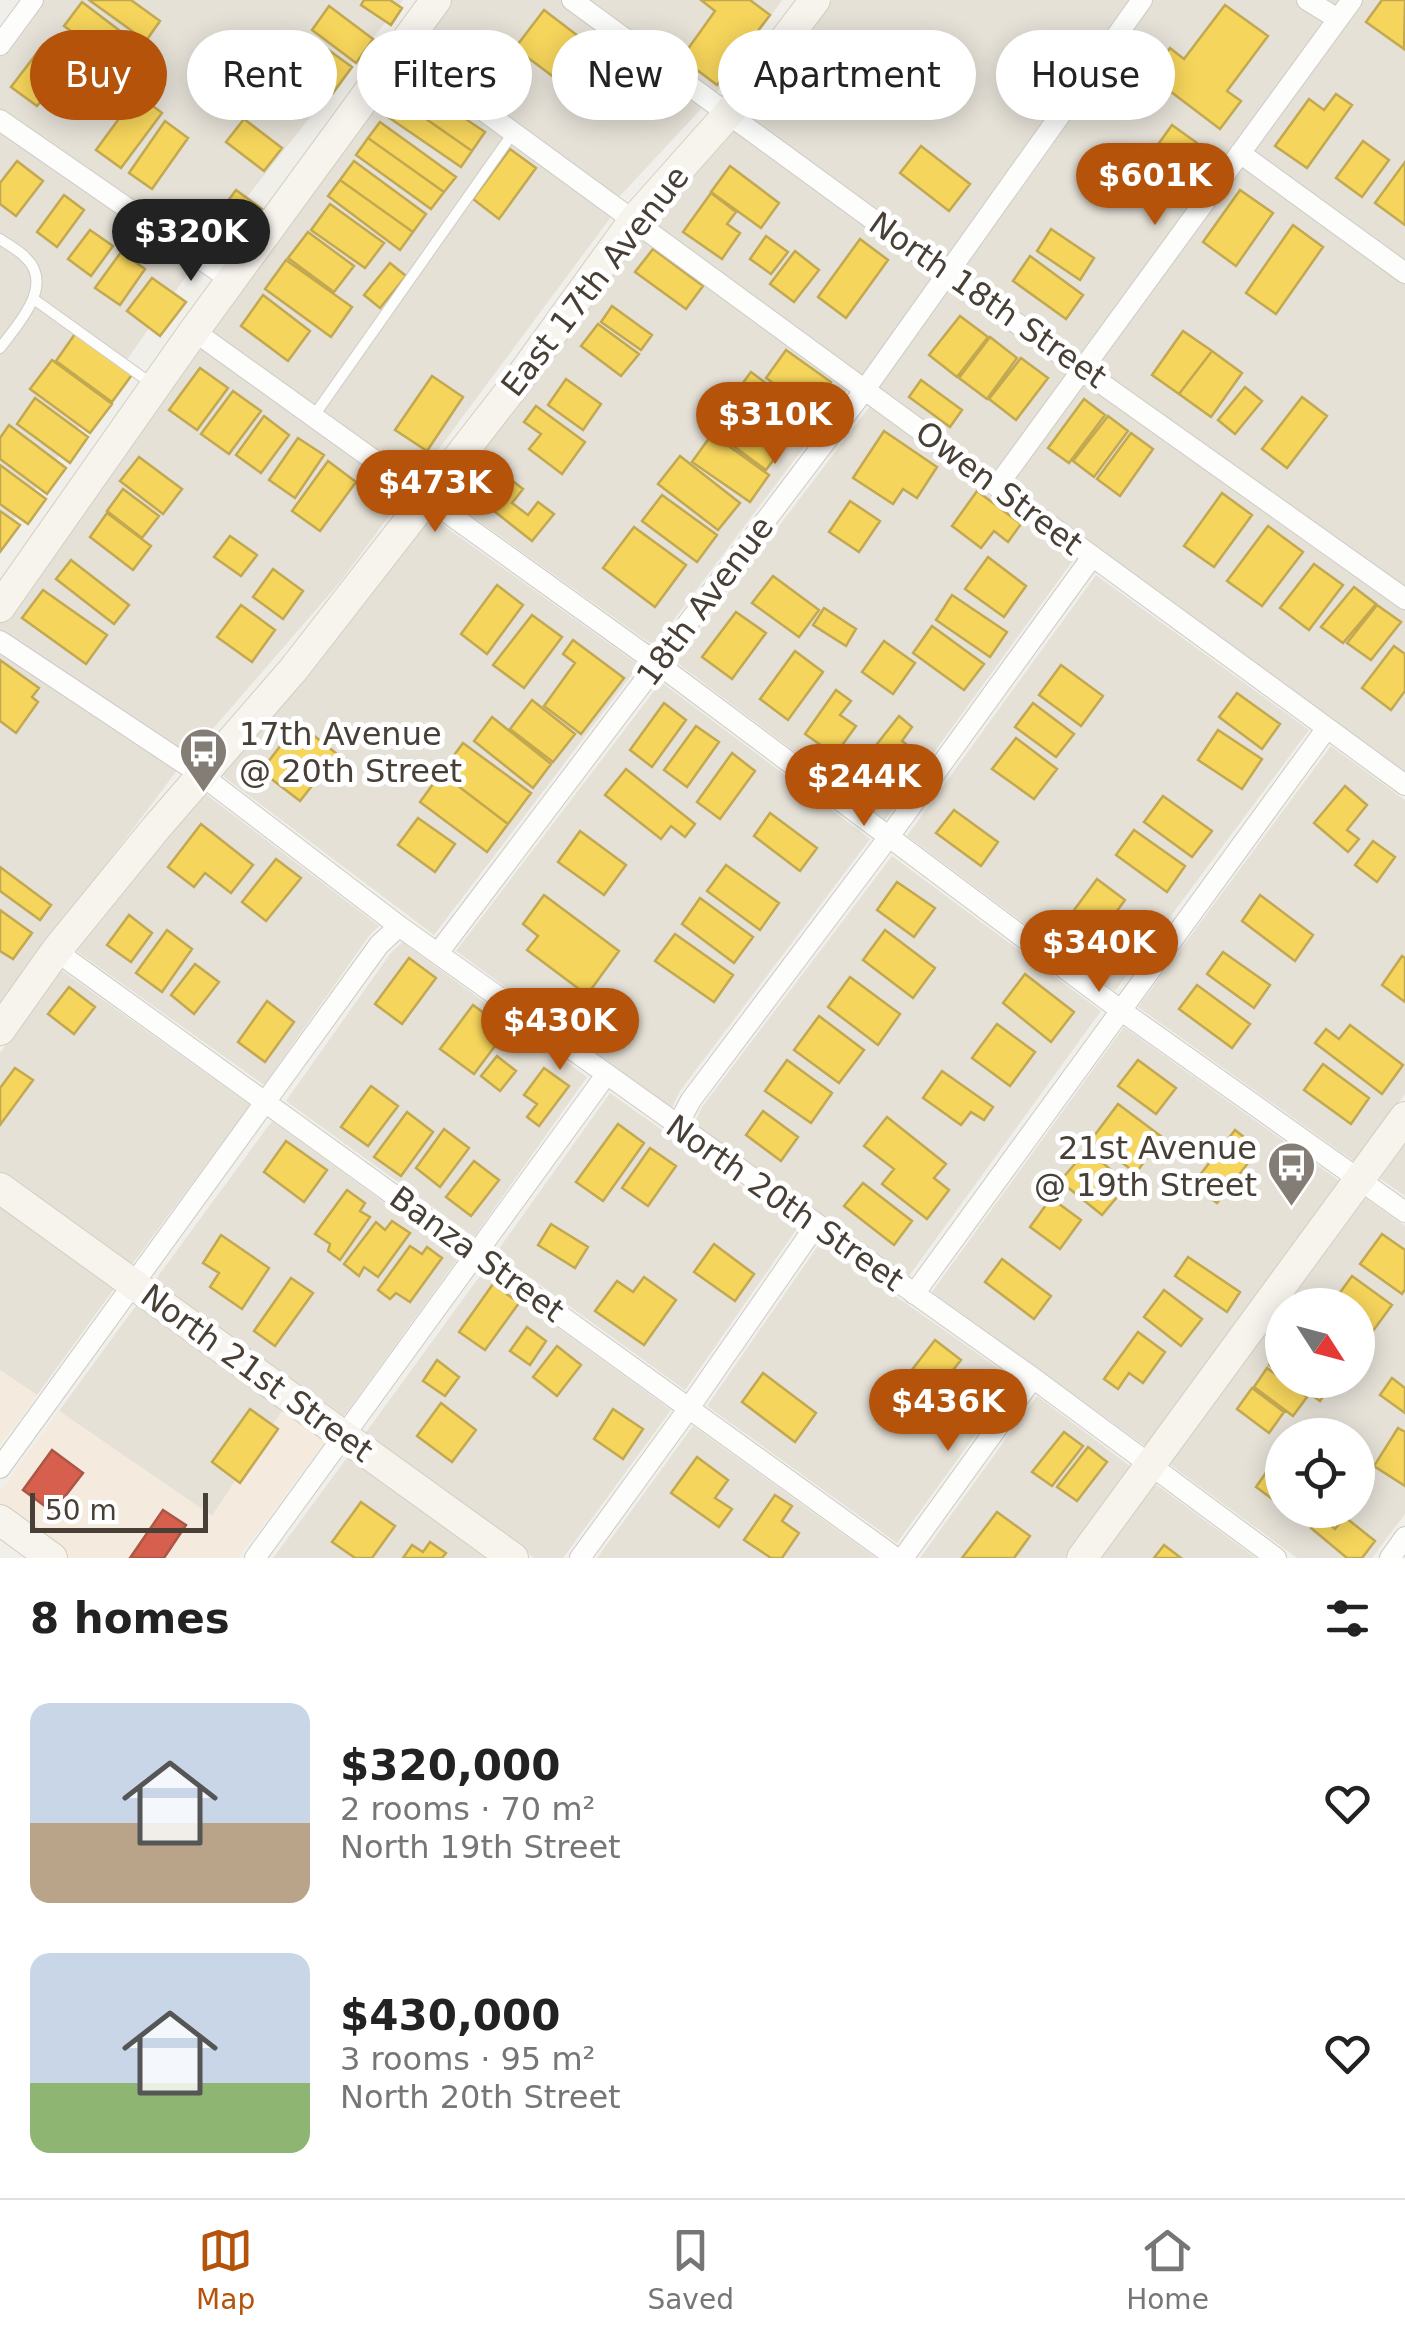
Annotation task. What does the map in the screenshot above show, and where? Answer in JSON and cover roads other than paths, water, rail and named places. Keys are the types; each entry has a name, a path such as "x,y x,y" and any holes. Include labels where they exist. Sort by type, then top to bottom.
{"main road":[{"path":"413,30 436,0"},
{"name":"East 17th Avenue","path":"792,30 815,0"},
{"path":"0,607 357,107"},
{"name":"East 17th Avenue","path":"0,1030 56,951 200,774 293,670 514,386 634,220 724,120"},
{"path":"1082,1558 1405,1117"},
{"name":"North 21st Street","path":"0,1188 513,1558"},
{"path":"0,1520 52,1558"}],"street":[{"path":"0,45 33,0"},
{"name":"North 18th Street","path":"572,0 718,104"},
{"name":"18th Avenue","path":"438,954 866,388 1142,0"},
{"path":"1307,0 1338,20"},
{"path":"998,486 1352,0"},
{"path":"0,120 232,280"},
{"name":"Owen Street","path":"497,120 1405,785"},
{"name":"North 18th Street","path":"739,120 946,273 1405,599"},
{"path":"1240,154 1405,273"},
{"path":"194,331 658,664 1119,1009 1405,1212"},
{"path":"677,1126 691,1100 1092,557"},
{"name":"North 20th Street","path":"0,641 200,774 438,954 1033,1378 1276,1558"},
{"path":"914,1294 1327,728"},
{"path":"0,1468 379,945 400,926"},
{"name":"Banza Street","path":"56,951 900,1558"},
{"path":"256,1558 606,1075"},
{"path":"580,1558 816,1224"},
{"path":"900,1558 1033,1378"},
{"path":"1390,1558 1405,1537"}],"lane":[{"path":"314,417 514,132"},
{"path":"0,239 30,260 36,282 35,300 0,348"},
{"path":"35,300 156,386"}],"place":[{"name":"17th Avenue @ 20th Street","path":"204,794"},
{"name":"21st Avenue @ 19th Street","path":"1292,1208"}]}
